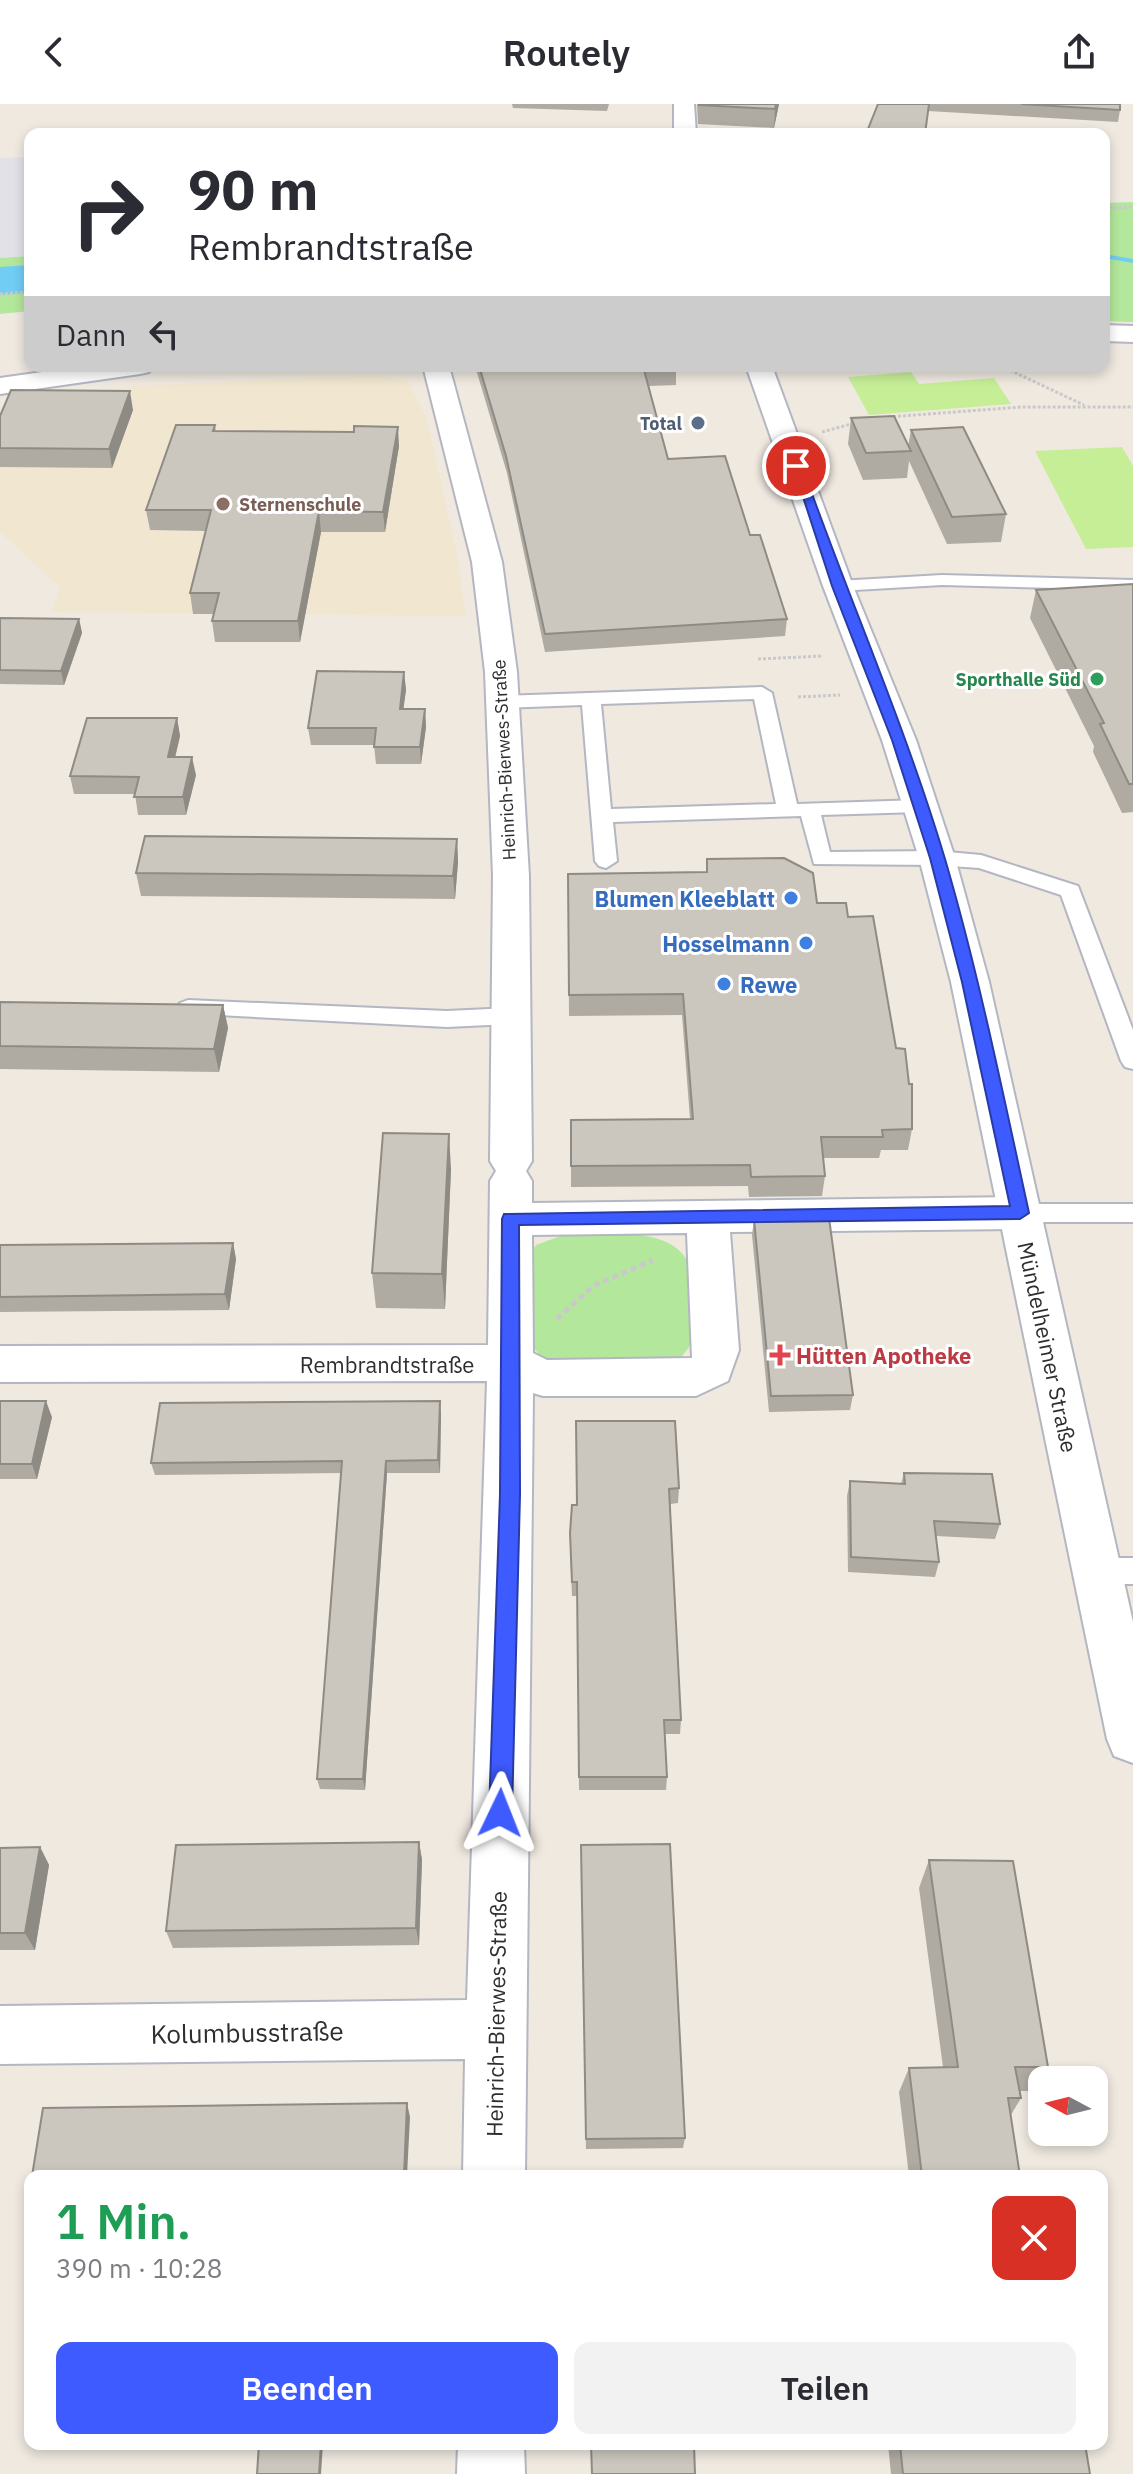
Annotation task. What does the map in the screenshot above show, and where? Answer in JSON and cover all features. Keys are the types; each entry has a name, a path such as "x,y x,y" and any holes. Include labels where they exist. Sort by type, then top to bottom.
{"street":[{"path":"684,104 685,128"},
{"path":"1110,333 1133,334"},
{"path":"0,386 98,372"},
{"name":"Heinrich-Bierwes-Straße","path":"438,372 487,562 503,702 511,876 510,1494 494,2170"},
{"name":"Mündelheimer Straße","path":"761,372 937,858 970,982 1020,1213 1114,1571 1133,1739"},
{"path":"511,1187 707,1228 1020,1213"},
{"name":"Rembrandtstraße","path":"0,1364 510,1363 543,1378 696,1378 712,1368 716,1350 707,1228"},
{"name":"Kolumbusstraße","path":"0,2035 495,2029"},
{"path":"491,2450 491,2474"}],"lane":[{"path":"838,586 942,580 1133,585"},
{"path":"503,702 762,693 788,811"},
{"path":"591,699 606,861"},
{"path":"602,816 920,806"},
{"path":"810,810 821,859 937,858 981,862 1070,891 1133,1061"},
{"path":"173,1008 447,1019 512,1016"},
{"path":"1020,1213 1133,1213"}],"path":[{"path":"1110,208 1133,207"},
{"path":"0,294 24,292"},
{"path":"1014,372 1085,405"},
{"path":"883,418 1085,405 1133,407"},
{"path":"785,436 812,434 860,422"},
{"path":"763,698 880,694"},
{"path":"510,1363 593,1286 707,1228"}],"shaded area":[{"path":"24,157 24,256 0,258 0,158"},
{"name":"Sternenschule","path":"376,375 408,381 427,419 457,554 466,616 51,612 60,588 0,532 0,408 134,386"}],"green space":[{"path":"1133,202 1133,322 1110,321 1110,203"},
{"path":"24,256 24,312 0,314 0,258"},
{"path":"911,372 919,384 994,378 1011,404 869,415 848,377"},
{"path":"1122,447 1133,466 1133,547 1086,549 1035,451"},
{"path":"569,1233 638,1235 672,1245 683,1255 692,1278 693,1315 692,1343 680,1359 555,1364 530,1344 526,1260 536,1245"}],"building":[{"path":"699,104 776,104 775,109"},
{"path":"878,104 929,104 926,128 868,128"},
{"path":"1021,104 1120,104 1120,110"},
{"path":"481,372 645,372 668,459 725,456 750,535 760,535 787,619 545,634 506,456"},
{"path":"11,390 130,391 109,449 0,448 0,416"},
{"path":"894,416 911,451 866,453 851,418"},
{"path":"176,425 215,425 213,431 354,432 354,426 398,427 383,512 319,511 298,621 212,621 219,593 190,593 211,510 146,510"},
{"path":"963,427 1006,514 952,517 911,430"},
{"name":"Sporthalle Süd","path":"1133,584 1133,784 1129,784 1100,724 1104,723 1036,590"},
{"path":"0,618 79,619 61,671 0,670"},
{"path":"317,671 404,672 400,709 425,709 420,747 374,747 376,728 308,728"},
{"path":"87,718 177,718 168,757 192,757 183,797 134,797 139,777 70,776"},
{"path":"145,836 457,839 453,876 136,873"},
{"name":"Rewe","path":"784,858 813,873 817,903 846,903 848,917 873,916 896,1048 905,1049 909,1084 912,1084 912,1129 882,1130 883,1137 821,1137 825,1176 751,1177 750,1165 571,1166 571,1120 693,1119 683,994 569,995 568,874 707,872 707,859"},
{"path":"0,1002 223,1005 214,1049 0,1046"},
{"path":"383,1133 449,1134 442,1274 372,1273"},
{"path":"829,1218 853,1395 771,1396 754,1219"},
{"path":"233,1243 225,1294 0,1297 0,1245"},
{"path":"0,1401 46,1401 32,1464 0,1464"},
{"path":"440,1401 438,1460 386,1461 363,1779 317,1779 342,1461 151,1463 160,1403"},
{"path":"576,1421 675,1421 679,1488 669,1489 681,1720 664,1720 667,1777 579,1777 577,1582 572,1582 570,1533 572,1505 577,1505"},
{"path":"904,1473 992,1474 1000,1524 934,1521 939,1562 851,1557 850,1481 905,1484"},
{"path":"419,1842 416,1928 166,1931 176,1845"},
{"path":"670,1844 685,2138 586,2139 581,1845"},
{"path":"40,1847 25,1933 0,1933 0,1848"},
{"path":"929,1860 1013,1861 1048,2066 1015,2067 1021,2098 1008,2098 1019,2170 921,2170 909,2068 958,2067"},
{"path":"407,2103 404,2170 33,2170 43,2108"},
{"path":"259,2450 321,2450 319,2474 257,2474"},
{"path":"591,2450 694,2450 695,2474 592,2474"},
{"path":"901,2450 1086,2450 1090,2474 903,2474"}],"waterway":[{"path":"1110,257 1133,261"},
{"path":"0,281 24,279"}],"place":[{"name":"Total","path":"698,423"},
{"name":"Sternenschule","path":"223,504"},
{"name":"Sporthalle Süd","path":"1097,679"},
{"name":"Blumen Kleeblatt","path":"791,898"},
{"name":"Hosselmann","path":"806,943"},
{"name":"Rewe","path":"724,984"},
{"name":"Hütten Apotheke","path":"780,1355"}],"route":[{"path":"500,1813 510,1494 510,1219 1020,1213 970,982 937,858 899,740 838,586 796,466"}]}
